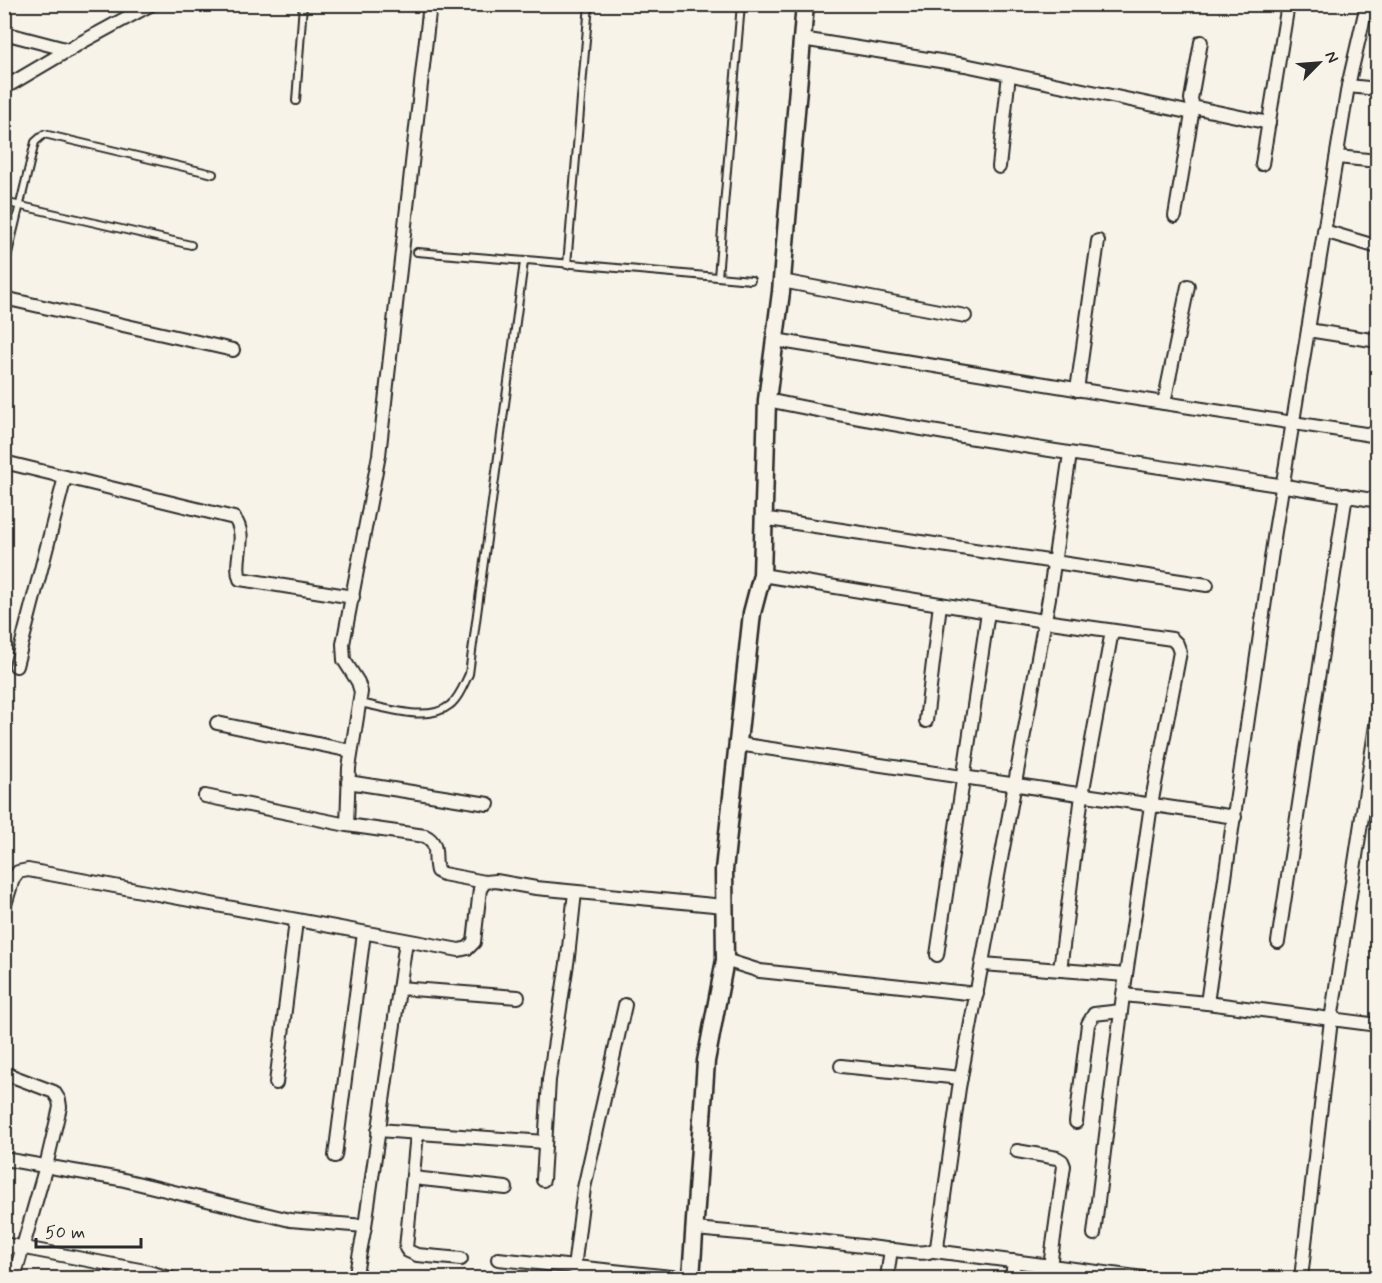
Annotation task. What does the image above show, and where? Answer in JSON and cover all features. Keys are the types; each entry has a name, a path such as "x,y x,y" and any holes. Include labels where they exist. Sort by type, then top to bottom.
{"street":[{"path":"4,88 152,4"},
{"path":"347,825 351,751 361,692 358,682 344,660 343,644 379,455 430,4"},
{"path":"691,1278 706,1062 725,960 724,870 752,613 762,575 767,400 782,281 805,4"},
{"path":"1262,164 1288,4"},
{"path":"1207,1003 1282,485 1348,86 1367,4"},
{"path":"4,33 69,50"},
{"path":"802,39 965,65 1269,123"},
{"path":"1175,216 1193,110 1191,99 1201,42"},
{"path":"999,167 1009,74"},
{"path":"1348,86 1377,89"},
{"path":"1336,157 1377,161"},
{"path":"1324,231 1377,248"},
{"path":"1077,390 1098,241"},
{"path":"782,281 965,316"},
{"path":"1164,403 1188,286"},
{"path":"4,298 233,350"},
{"path":"1308,330 1377,341"},
{"path":"775,340 1077,390 1377,436"},
{"path":"767,400 862,420 1377,501"},
{"path":"934,1251 938,1241 961,1078 1044,621 1070,454"},
{"path":"4,462 234,518 240,529 241,549 238,572 240,579 353,597"},
{"path":"16,666 64,477"},
{"path":"1278,942 1346,495"},
{"path":"762,518 1207,585"},
{"path":"762,575 1044,621 1172,639 1177,644 1180,652 1151,805 1123,995 1094,1234"},
{"path":"926,721 940,604"},
{"path":"937,955 988,612"},
{"path":"1060,970 1082,795 1112,631"},
{"path":"1301,1278 1330,1020 1377,712"},
{"path":"217,723 351,751"},
{"path":"738,744 1235,817"},
{"path":"348,782 488,804"},
{"path":"205,796 347,825 425,836 436,845 435,863 437,871 443,874 536,888 724,906"},
{"path":"4,908 13,879 18,872 28,870 459,950 468,948 474,942 480,889 485,882"},
{"path":"543,1180 549,1080 568,957 575,892"},
{"path":"276,1083 296,921"},
{"path":"335,1156 364,933"},
{"path":"355,1278 365,1226 406,941"},
{"path":"725,960 760,971 977,994"},
{"path":"982,964 1126,975"},
{"path":"399,988 518,997"},
{"path":"1123,995 1207,1003 1377,1025"},
{"path":"574,1268 584,1188 625,1005"},
{"path":"1077,1122 1088,1024 1094,1014 1121,1011"},
{"path":"841,1065 961,1078"},
{"path":"4,1073 54,1092 59,1100 46,1166 14,1278"},
{"path":"378,1131 545,1142"},
{"path":"417,1133 406,1248 417,1255 461,1259"},
{"path":"1017,1151 1057,1158 1064,1166 1050,1266"},
{"path":"4,1159 120,1179 290,1220 365,1226"},
{"path":"413,1178 506,1188"},
{"path":"694,1229 800,1238 891,1250 934,1251 1144,1278"},
{"path":"4,1244 145,1271 170,1278"},
{"path":"887,1278 891,1250"},
{"path":"498,1259 681,1278"},
{"path":"1012,1278 1014,1261"}],"lane":[{"path":"296,101 303,4"},
{"path":"567,265 590,4"},
{"path":"718,277 741,4"},
{"path":"4,270 34,142 44,134 213,174"},
{"path":"4,202 191,244"},
{"path":"417,252 751,280"},
{"path":"360,703 423,715 436,714 452,705 469,674 525,261"}]}
